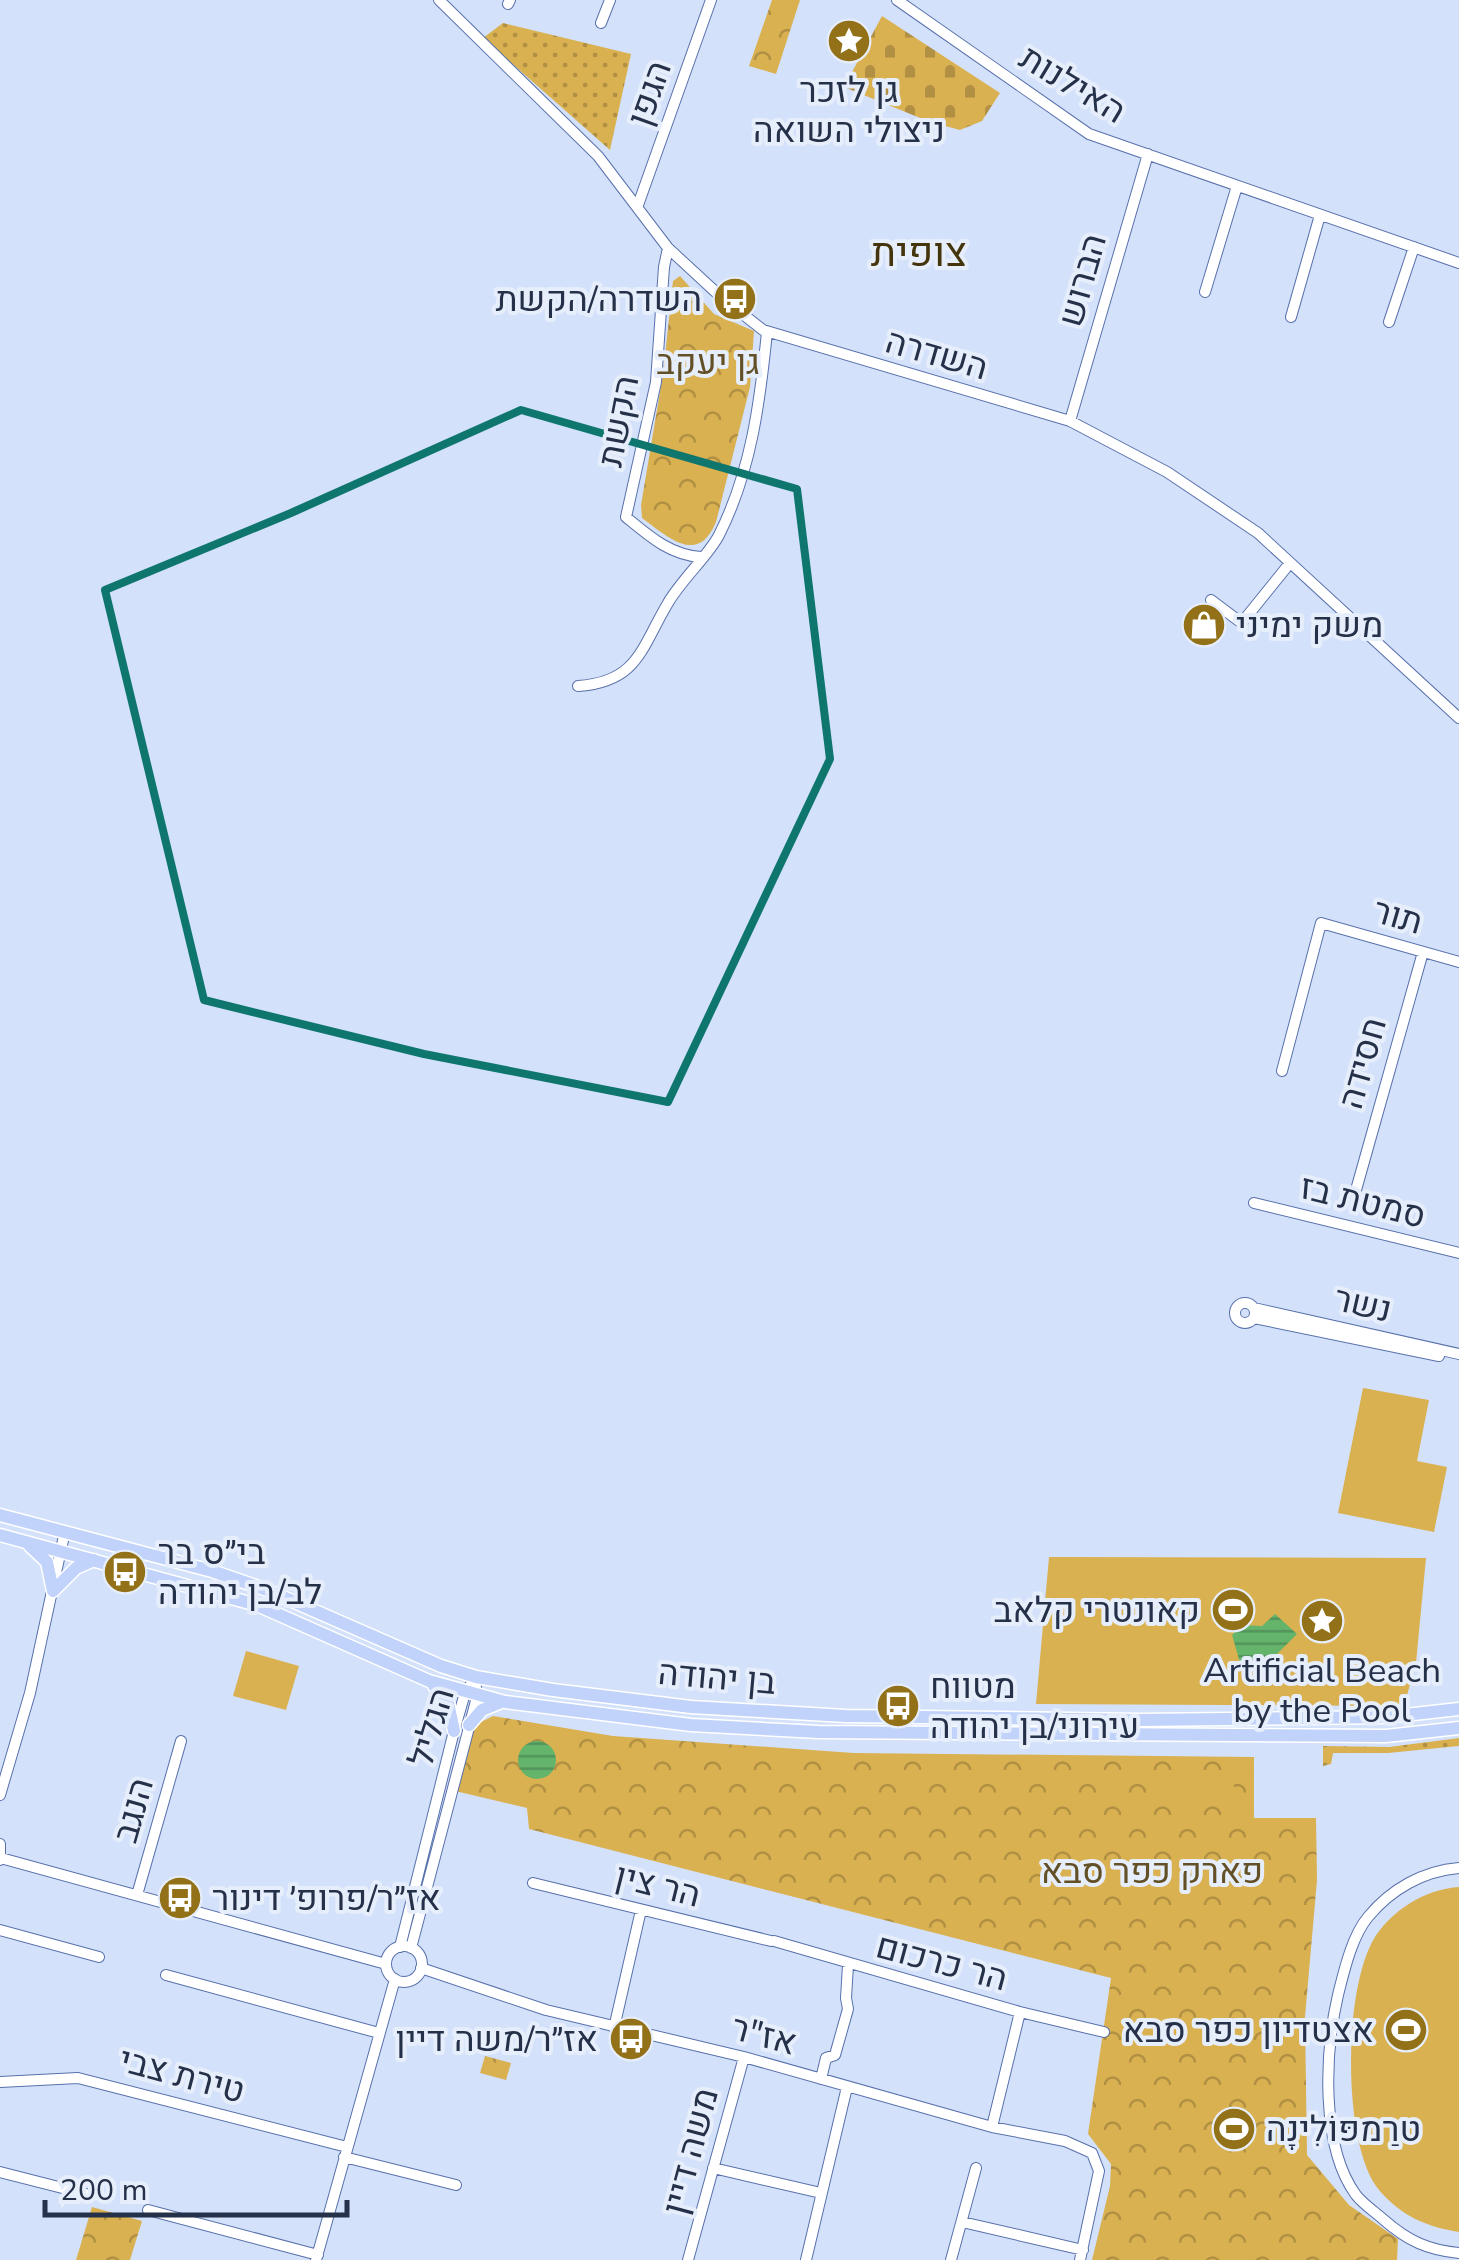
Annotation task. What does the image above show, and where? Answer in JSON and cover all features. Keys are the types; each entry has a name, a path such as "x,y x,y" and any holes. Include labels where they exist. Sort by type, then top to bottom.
{"main road":[{"name":"בן יהודה","path":"0,1514 212,1570 476,1677 691,1707 834,1715 1197,1719 1387,1716 1459,1709"},
{"name":"בן יהודה","path":"0,1535 257,1605 429,1681 505,1702 691,1725 818,1732 1386,1736 1459,1728"},
{"path":"24,1542 46,1562 53,1590 76,1568 96,1560"},
{"path":"429,1681 444,1695 454,1731"},
{"path":"470,1724 482,1710 505,1702"}],"street":[{"name":"השדרה","path":"439,0 598,156 668,248 767,332 1070,421 1166,472 1258,533 1459,718"},
{"path":"601,22 610,0"},
{"name":"הגפן","path":"638,204 712,0"},
{"name":"האילנות","path":"897,0 1088,134 1459,263"},
{"name":"הברוש","path":"1070,421 1148,154"},
{"path":"1205,292 1237,186"},
{"path":"1292,317 1320,215"},
{"name":"הקשת","path":"668,248 656,382 626,517 660,544 701,557"},
{"path":"1390,322 1414,248"},
{"path":"578,686 601,684 628,671 671,598 718,539 745,472 761,390 767,332"},
{"path":"1211,600 1239,621 1244,620 1290,562"},
{"name":"תור","path":"1282,1071 1321,924 1459,962"},
{"name":"חסידה","path":"1356,1190 1423,952"},
{"name":"סמטת בז","path":"1254,1204 1459,1253"},
{"name":"נשר","path":"1254,1313 1459,1357"},
{"path":"0,1795 30,1693 65,1532"},
{"name":"הגליל","path":"405,1947 454,1731 476,1677"},
{"name":"הגליל","path":"405,1947 470,1724 471,1695"},
{"name":"הנגב","path":"137,1895 182,1741"},
{"path":"0,1844 0,1859 386,1964 395,1979 317,2257 148,2210"},
{"path":"1459,1868 1415,1879 1389,1896 1365,1920 1343,1975 1328,2036 1329,2098 1338,2158 1356,2195 1412,2242 1459,2253"},
{"name":"הר צין","path":"532,1884 773,1941 848,1965"},
{"path":"614,2028 640,1910"},
{"path":"0,1930 99,1957"},
{"path":"386,1964 392,1951 405,1947 421,1958 421,1968 411,1980 395,1979"},
{"path":"821,2079 826,2058 835,2055 848,2010 848,1965"},
{"name":"הר כרכום","path":"848,1965 1104,2032"},
{"name":"אז\"ר","path":"421,1968 486,1992 614,2028 744,2057 992,2127 1065,2140 1092,2154 1100,2171 1081,2255"},
{"path":"166,1975 379,2033"},
{"name":"הר כרכום","path":"992,2127 1020,2012"},
{"name":"משה דיין","path":"688,2260 744,2057"},
{"name":"טירת צבי","path":"1,2085 56,2076 92,2080 456,2185"},
{"path":"806,2260 848,2087"},
{"path":"713,2168 821,2193"},
{"path":"951,2260 976,2168"},
{"path":"0,2172 86,2194"},
{"path":"962,2222 1081,2255"}],"highlighted area":[{"path":"521,410 797,489 830,759 668,1102 424,1054 204,1000 105,590 291,513"}],"green space":[{"path":"772,0 800,0 776,74 749,66"},
{"path":"882,16 1000,93 982,121 960,130 844,87"},
{"path":"503,23 631,54 610,150 483,38"},
{"name":"גן יעקב","path":"680,276 714,314 754,331 750,387 716,522 709,535 692,545 672,539 642,518 641,505 663,374 673,281"},
{"path":"1363,1388 1429,1400 1417,1461 1447,1467 1434,1532 1338,1513"},
{"name":"קאונטרי קלאב","path":"1049,1557 1426,1558 1416,1663 1404,1706 1036,1704"},
{"path":"246,1651 299,1666 286,1710 233,1696"},
{"name":"פארק כפר סבא","path":"493,1716 613,1736 854,1753 1254,1757 1254,1818 1316,1818 1317,1880 1305,2017 1307,2155 1349,2205 1398,2239 1397,2260 1092,2260 1110,2186 1111,2164 1088,2134 1111,1978 529,1829 527,1808 455,1791 473,1726"},
{"path":"1459,1738 1459,1746 1388,1753 1333,1753 1331,1764 1323,1766 1323,1746 1389,1747"},
{"path":"1162,1770 1234,1770 1234,1803 1162,1803"},
{"name":"אצטדיון כפר סבא","path":"1459,1887 1459,2232 1415,2219 1379,2190 1367,2168 1358,2137 1351,2060 1358,1983 1367,1952 1380,1930 1415,1900"},
{"path":"485,2056 511,2063 506,2080 480,2073"},
{"name":"טרַמפּוֹלִינָה","path":"1250,2116 1253,2136 1218,2141 1215,2121"},
{"path":"92,2207 142,2221 130,2260 76,2260"}],"shaded area":[{"path":"1275,1614 1297,1634 1265,1666 1241,1666 1232,1635 1243,1625 1262,1626"},
{"path":"537,1741 550,1747 556,1760 550,1773 537,1779 524,1773 518,1760 524,1747"}],"place":[{"name":"גן לזכר ניצולי השואה","path":"849,41"},
{"name":"השדרה/הקשת","path":"735,299"},
{"name":"משק ימיני","path":"1204,625"},
{"name":"בי״ס בר לב/בן יהודה","path":"125,1572"},
{"name":"קאונטרי קלאב","path":"1233,1610"},
{"name":"Artificial Beach by the Pool","path":"1322,1621"},
{"name":"מטווח עירוני/בן יהודה","path":"898,1706"},
{"name":"אז״ר/פרופ׳ דינור","path":"180,1898"},
{"name":"אצטדיון כפר סבא","path":"1406,2030"},
{"name":"אז״ר/משה דיין","path":"631,2039"},
{"name":"טרַמפּוֹלִינָה","path":"1234,2129"}],"district":[{"name":"צופית","path":"919,252"}]}
